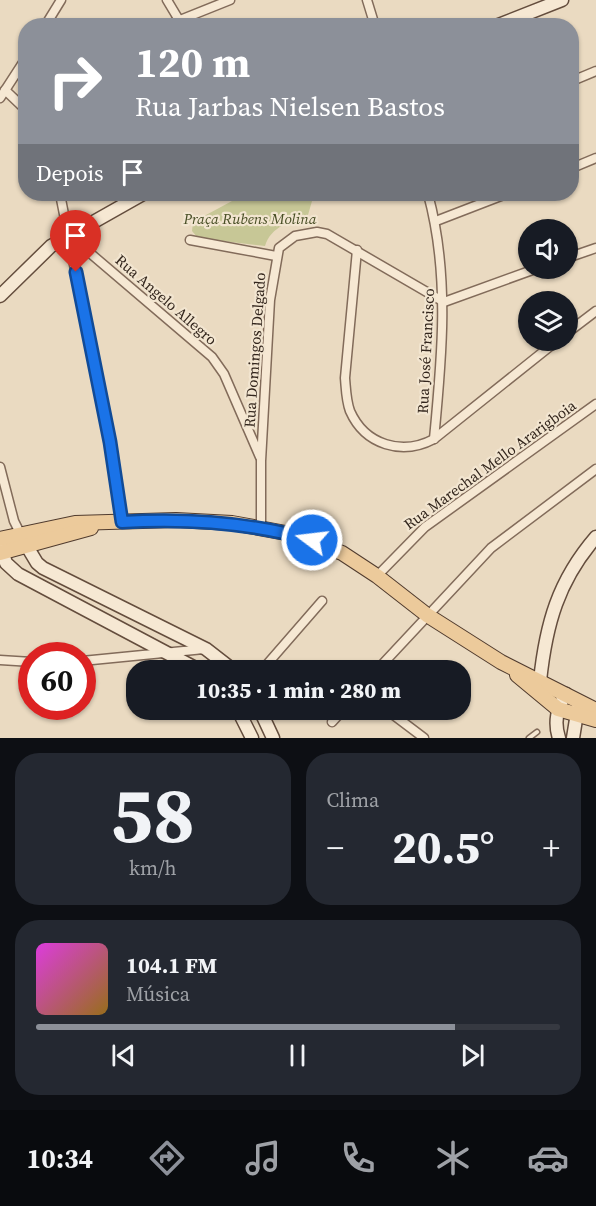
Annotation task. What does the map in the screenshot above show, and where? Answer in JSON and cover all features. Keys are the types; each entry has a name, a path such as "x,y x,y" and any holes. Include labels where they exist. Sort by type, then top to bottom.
{"main road":[{"path":"516,18 562,0"},
{"path":"0,296 51,246 131,201"},
{"path":"18,574 8,565 0,547 75,523 203,520 261,527 329,546 377,576 427,615 501,662 596,710"},
{"path":"540,681 550,624 560,590 569,572 596,537"},
{"path":"23,541 43,568 206,649 220,660"},
{"path":"0,567 18,574 63,600 183,660"},
{"path":"501,662 558,709 596,720"},
{"path":"559,738 556,721 558,709 571,696"},
{"path":"571,696 578,716 573,738"},
{"path":"243,720 252,738"},
{"path":"265,720 273,738"}],"street":[{"path":"50,18 62,0"},
{"path":"167,0 177,18"},
{"path":"192,18 230,0"},
{"path":"367,0 373,18"},
{"path":"579,78 596,71"},
{"path":"18,73 2,94 18,105"},
{"path":"579,165 596,158"},
{"path":"62,201 110,442 119,522"},
{"name":"Rua José Francisco","path":"430,201 436,221 444,302 434,439"},
{"path":"436,221 488,201"},
{"name":"Rua Domingos Delgado","path":"261,527 261,461 270,300 276,256 285,241 295,236 317,232 333,236 444,302"},
{"name":"Rua Angelo Allegro","path":"70,236 212,357 224,374 261,461"},
{"path":"190,240 276,256"},
{"path":"578,254 596,248"},
{"path":"357,250 345,378 350,412 368,434 390,446 411,449 434,439 544,351"},
{"path":"444,302 518,275"},
{"path":"578,325 596,311"},
{"name":"Rua Marechal Mello Ararigboia","path":"377,576 425,527 596,404"},
{"path":"0,467 14,521 23,541"},
{"path":"386,660 491,548 596,469"},
{"path":"271,660 322,601"},
{"path":"96,660 206,649"},
{"path":"0,660 18,661"},
{"path":"400,720 424,738"}],"lane":[{"path":"529,738 537,732"}],"green space":[{"name":"Praça Rubens Molina","path":"232,201 312,201 308,215 277,229 265,246 198,238 192,231 193,222"}],"route":[{"path":"76,272 110,442 122,522 203,520 261,527 312,540"}]}
